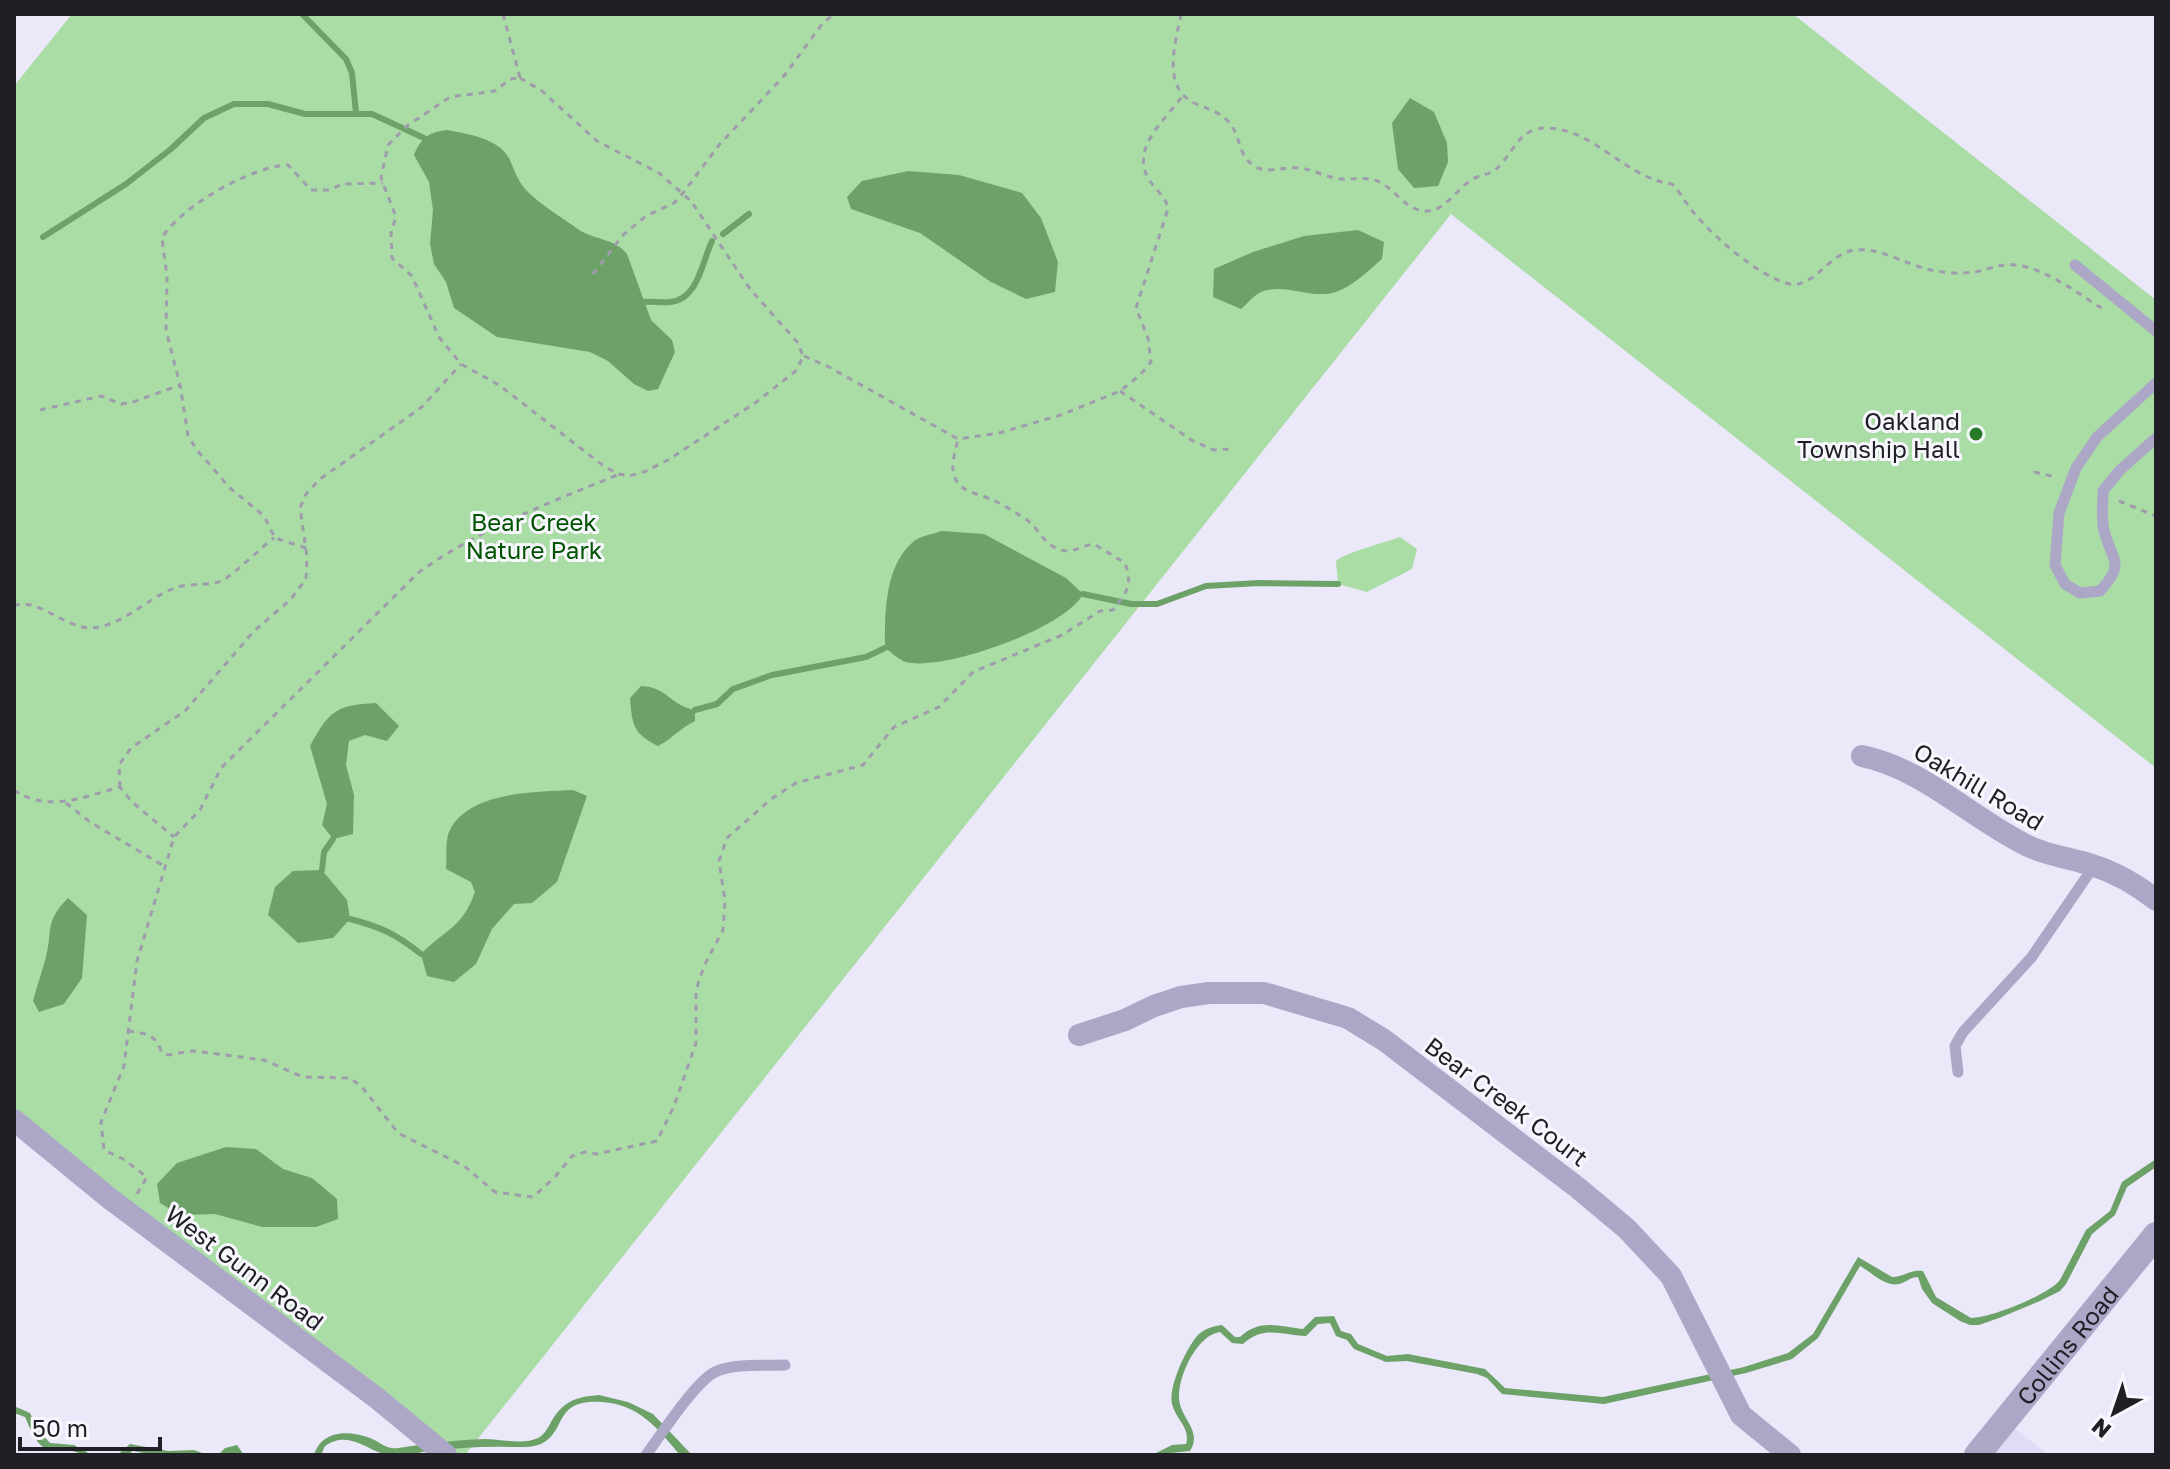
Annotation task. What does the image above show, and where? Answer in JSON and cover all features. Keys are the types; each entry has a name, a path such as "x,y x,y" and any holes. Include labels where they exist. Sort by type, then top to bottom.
{"street":[{"name":"Oakhill Road","path":"1862,756 1884,760 1914,775 1999,829 2049,856 2094,866 2133,882 2156,900"},
{"name":"Bear Creek Court","path":"1079,1035 1181,997 1209,993 1264,993 1348,1018 1384,1040 1627,1229 1671,1276 1741,1415 1790,1455"},
{"name":"West Gunn Road","path":"14,1120 126,1211 378,1399 442,1454"},
{"name":"Collins Road","path":"1977,1455 2156,1235"}],"lane":[{"path":"2075,265 2156,331"},
{"path":"2156,383 2097,437 2076,468 2059,513 2055,565 2065,584 2080,593 2100,591 2113,577 2115,554 2104,532 2103,491 2119,471 2156,438"},
{"path":"1958,1072 1955,1046 1963,1032 2031,958 2094,866"},
{"path":"646,1455 691,1395 712,1374 729,1368 785,1365"}],"path":[{"path":"503,14 520,78"},
{"path":"593,274 623,235 646,216 674,203 719,145 784,76 822,24 834,14"},
{"path":"1181,14 1174,78 1183,95 1191,102 1215,110 1229,122 1243,153 1253,166 1269,171 1309,168 1336,179 1370,179 1384,184 1415,209 1429,212 1440,207 1476,177 1488,175 1503,162 1513,145 1534,129 1559,129 1589,142 1655,182 1672,184 1713,233 1767,274 1789,285 1806,282 1834,258 1853,250 1882,253 1934,271 1974,272 2014,265 2037,271 2112,314"},
{"path":"520,78 542,91 597,141 659,173 683,193 761,303 798,343 803,356 797,370 755,403 668,460 644,472 629,476 605,467 499,385 461,364 439,337 412,276 392,258 391,232 396,217 383,183 381,168 388,145 407,126 450,97 495,91 510,79 520,78"},
{"path":"803,356 829,367 958,439 1012,430 1061,415 1120,391 1151,362 1148,338 1136,308 1168,209 1167,201 1148,178 1142,163 1143,147 1183,95"},
{"path":"275,538 264,516 230,488 196,449 188,435 180,385 166,330 167,276 162,238 186,210 256,171 275,165 288,165 311,190 330,190 342,184 383,183"},
{"path":"174,837 132,802 120,787 119,765 131,748 185,711 254,631 301,587 308,569 300,508 306,494 320,479 422,407 461,364"},
{"path":"40,410 101,396 121,404 130,403 180,385"},
{"path":"1120,391 1193,441 1214,450 1233,449"},
{"path":"128,1031 146,1033 168,1055 202,1052 264,1060 303,1077 350,1078 362,1087 398,1133 464,1166 495,1192 533,1197 572,1156 657,1141 674,1106 696,1043 696,990 704,966 723,930 725,901 719,861 727,838 771,799 796,783 863,765 894,727 939,707 973,672 1062,635 1100,611 1113,610 1128,589 1130,578 1125,563 1107,551 1094,544 1069,551 1058,549 1041,538 1031,523 1008,508 991,498 970,494 959,484 953,470 958,439"},
{"path":"126,1211 147,1177 123,1159 104,1150 101,1122 124,1066 137,961 174,837 200,810 221,768 418,573 442,556 511,521 619,474"},
{"path":"275,538 306,548"},
{"path":"14,606 31,604 72,625 100,627 176,588 221,581 275,538"},
{"path":"14,790 37,800 66,803 120,787"},
{"path":"66,803 90,822 164,866"}],"shaded area":[{"path":"1410,98 1434,112 1447,143 1448,162 1438,186 1414,188 1398,169 1392,123"},
{"path":"447,130 481,138 497,146 509,158 524,187 538,201 584,233 616,245 627,254 651,320 672,340 675,352 658,389 648,391 634,384 608,361 590,352 497,337 454,308 446,282 434,264 430,244 433,210 429,182 414,155 426,137"},
{"path":"908,171 959,175 1022,193 1041,218 1058,262 1055,292 1026,299 991,282 920,233 851,209 847,197 862,181"},
{"path":"1358,230 1384,242 1382,259 1360,278 1336,292 1317,294 1270,289 1258,293 1241,309 1213,297 1214,269 1253,252 1304,236"},
{"path":"942,531 984,534 1066,578 1083,594 1072,607 1053,620 1002,644 947,660 924,663 903,661 885,648 886,606 891,578 903,552 913,542"},
{"path":"641,686 657,689 686,708 695,710 695,721 658,746 650,742 635,727 632,715 630,698"},
{"path":"376,703 399,726 387,741 365,735 349,741 346,765 354,795 353,834 333,839 322,825 327,804 310,746 335,712 351,706"},
{"path":"573,790 587,796 557,882 532,903 514,904 492,929 476,964 454,982 427,976 421,954 459,921 475,892 471,882 446,869 448,836 458,819 471,808 504,796"},
{"path":"322,870 347,900 350,919 333,938 298,943 268,915 275,887 293,871"},
{"path":"68,898 87,915 82,978 64,1004 39,1012 33,1001 51,926 55,914"},
{"path":"226,1147 256,1149 283,1169 312,1178 337,1199 338,1219 316,1227 262,1227 215,1214 180,1215 160,1203 157,1184 177,1163"},
{"path":"2156,1159 2156,1167 2127,1187 2115,1215 2092,1234 2060,1291 1979,1325 1960,1321 1932,1303 1918,1277 1894,1284 1883,1281 1860,1266 1818,1338 1792,1359 1746,1373 1604,1404 1502,1394 1487,1378 1477,1374 1407,1361 1386,1362 1354,1349 1347,1340 1336,1336 1330,1323 1318,1324 1306,1336 1265,1333 1243,1344 1232,1343 1220,1332 1204,1340 1197,1348 1182,1379 1180,1405 1194,1437 1190,1451 1152,1455 1172,1445 1186,1444 1185,1429 1172,1404 1173,1388 1194,1340 1213,1327 1222,1325 1235,1337 1240,1337 1255,1327 1303,1329 1315,1317 1334,1316 1341,1331 1351,1334 1358,1344 1387,1356 1408,1354 1485,1369 1505,1388 1603,1397 1744,1367 1788,1353 1813,1334 1858,1257 1892,1277 1923,1271 1936,1297 1971,1318 2018,1305 2060,1280 2086,1230 2110,1211 2122,1182"},
{"path":"599,1395 628,1402 653,1414 692,1455 680,1455 655,1427 627,1407 586,1402 575,1405 549,1438 534,1446 461,1448 393,1456 342,1440 325,1446 321,1455 314,1455 323,1441 345,1433 362,1435 394,1448 490,1439 532,1440 544,1434 559,1410 570,1402"},
{"path":"14,1406 30,1413 37,1429 50,1443 74,1445 92,1455 43,1447 25,1417 14,1413"},
{"path":"2012,1426 2049,1455 1989,1455"},
{"path":"130,1444 168,1451 194,1450 208,1455 154,1455 133,1451 127,1455 117,1455"},
{"path":"237,1445 244,1455 234,1453 218,1455 225,1448"}],"green space":[{"name":"Bear Creek Nature Park","path":"72,14 1793,14 2156,300 2156,768 1451,214 465,1455 435,1455 14,1115 14,86"},
{"path":"1400,537 1417,549 1412,569 1367,592 1338,584 1336,561"}],"waterway":[{"path":"302,14 346,59 352,73 356,113"},
{"path":"43,237 126,184 204,118 234,104 268,104 305,114 372,114 424,138"},
{"path":"723,234 749,214"},
{"path":"644,302 670,302 687,295 698,279 712,241"},
{"path":"1083,594 1131,604 1157,604 1206,586 1338,584"},
{"path":"695,710 717,704 733,689 772,675 866,657 885,648"},
{"path":"322,870 324,852 333,839"},
{"path":"350,919 388,932 421,954"}],"place":[{"name":"Oakland Township Hall","path":"1976,434"}]}
